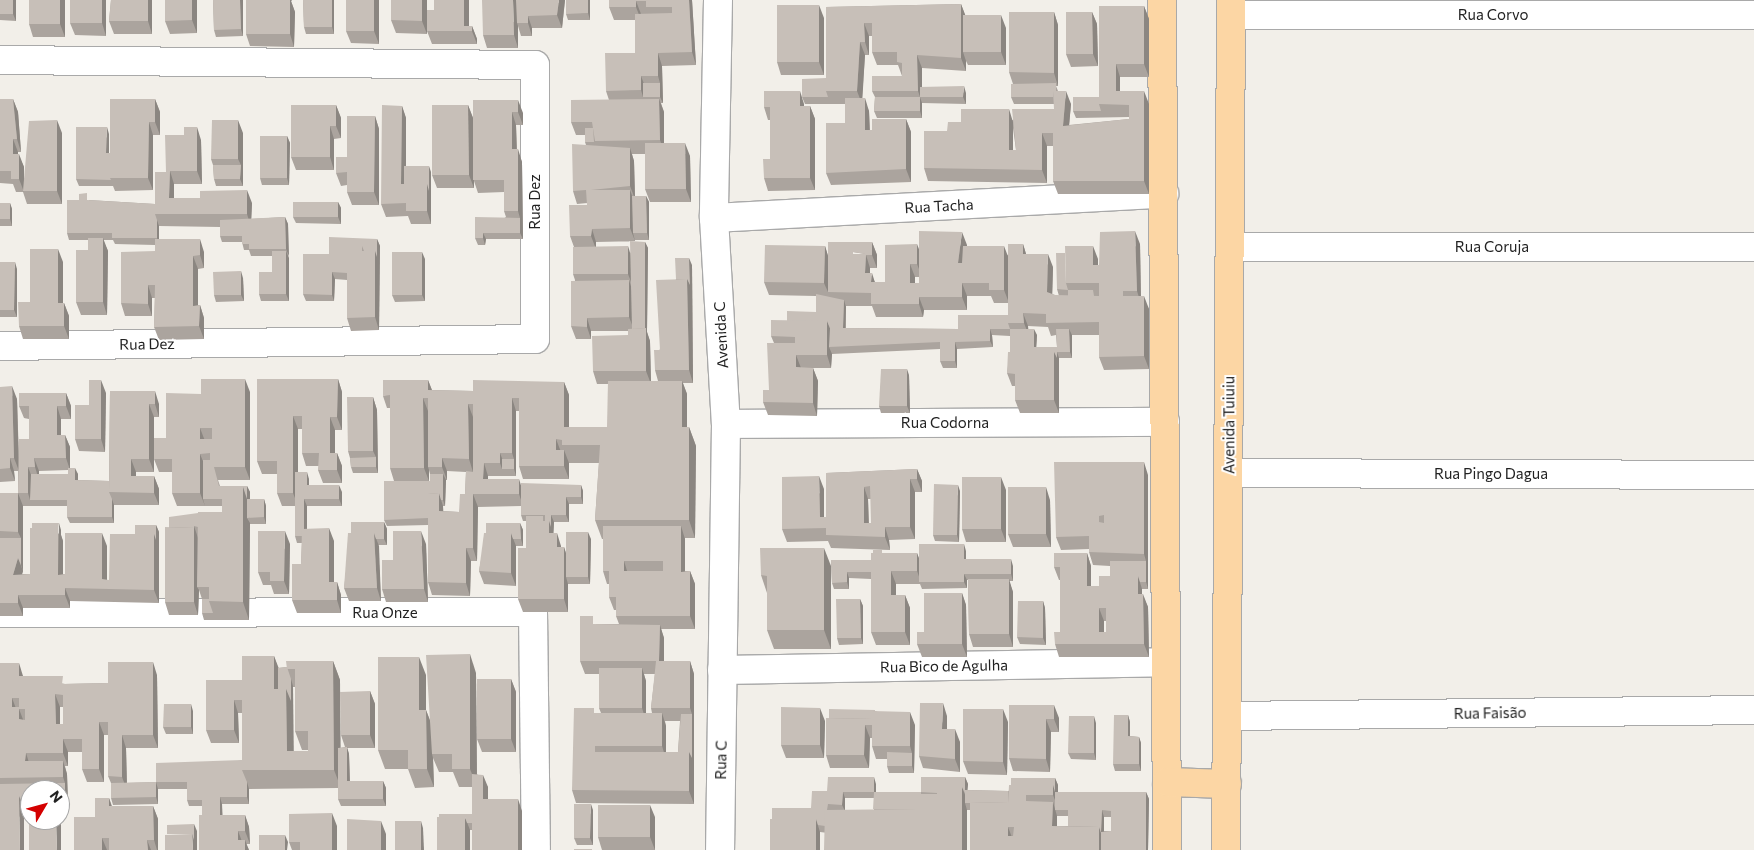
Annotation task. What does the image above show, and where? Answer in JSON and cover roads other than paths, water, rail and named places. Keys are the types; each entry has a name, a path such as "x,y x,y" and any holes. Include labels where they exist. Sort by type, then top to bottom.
{"main road":[{"path":"1162,0 1167,850"},
{"name":"Avenida Tuiuiu","path":"1226,850 1231,8"},
{"path":"1167,782 1227,784"}],"street":[{"name":"Avenida C","path":"718,0 714,218 726,424 722,670"},
{"name":"Rua Corvo","path":"1231,8 1754,15"},
{"name":"Rua Dez","path":"0,60 535,65 535,339 0,346"},
{"name":"Rua Tacha","path":"714,218 1164,194"},
{"name":"Rua Coruja","path":"1230,246 1754,247"},
{"name":"Rua Codorna","path":"726,424 1165,422"},
{"name":"Rua Pingo Dagua","path":"1229,472 1754,475"},
{"name":"Rua Onze","path":"0,613 533,612 536,850"},
{"name":"Rua Bico de Agulha","path":"722,670 1166,662"},
{"name":"Rua C","path":"720,850 722,670"},
{"name":"Rua Faisão","path":"1227,716 1754,710"}]}
